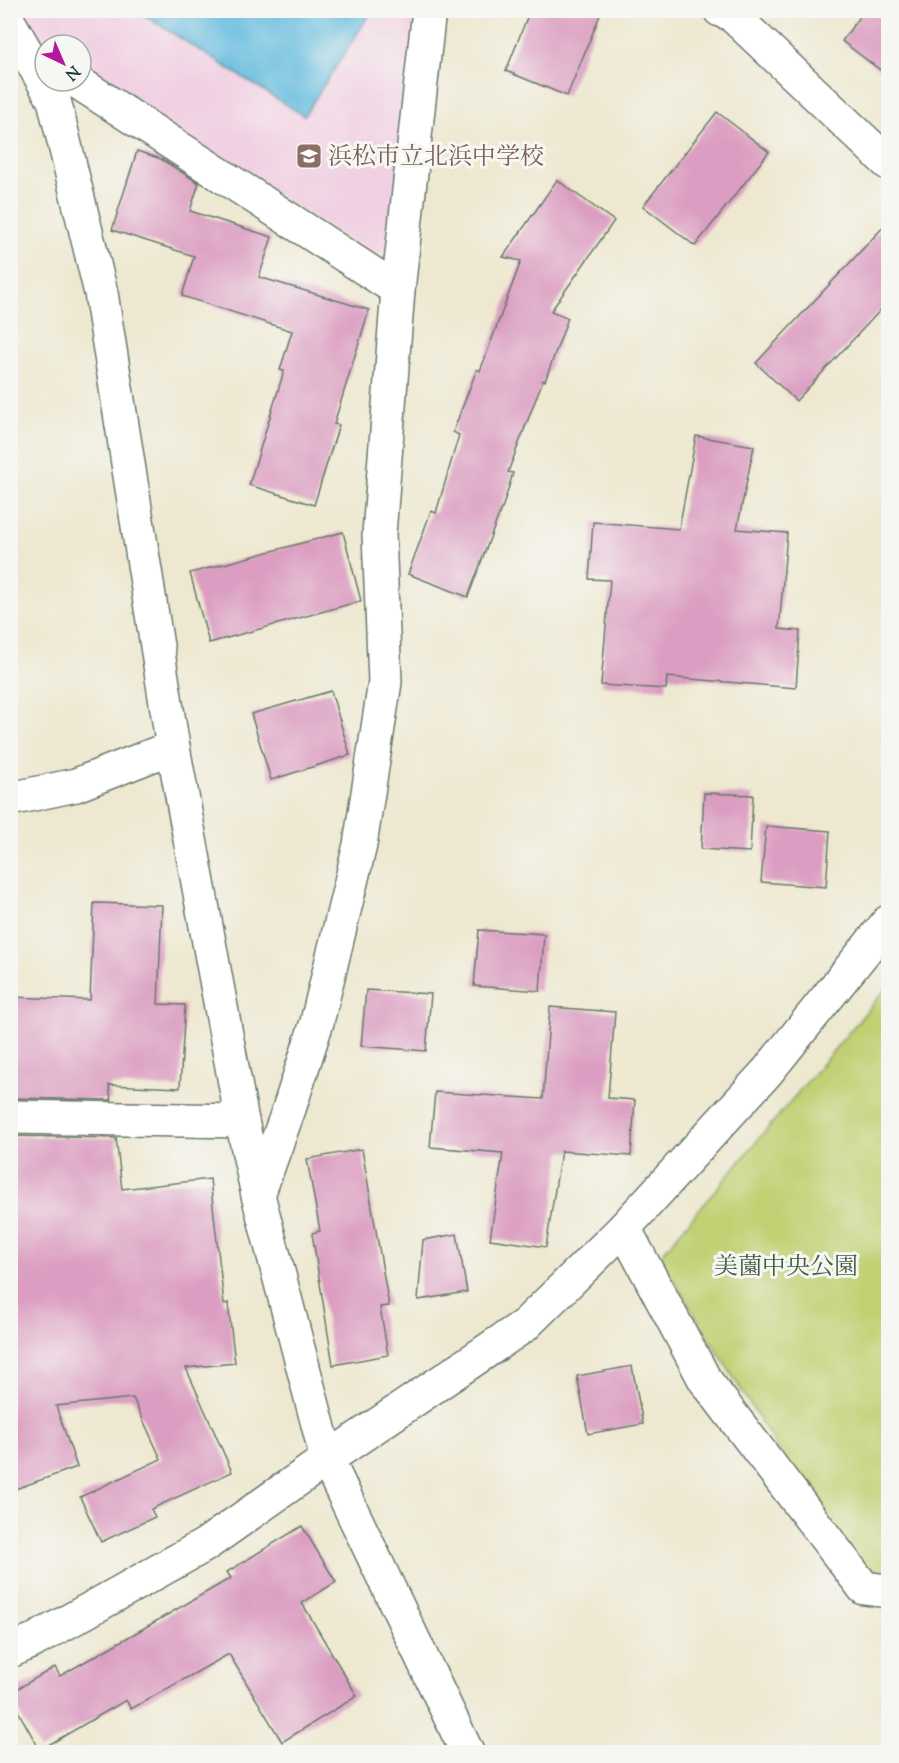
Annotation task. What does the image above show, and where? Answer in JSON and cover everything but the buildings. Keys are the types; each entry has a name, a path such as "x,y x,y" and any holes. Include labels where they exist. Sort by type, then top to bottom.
{"street":[{"path":"258,1195 317,1022 360,845 385,682 379,534 398,290 429,10"},
{"path":"720,10 731,14 888,163"},
{"path":"26,44 54,100 101,293 173,747 242,1121 258,1195 327,1459 467,1752"},
{"path":"93,92 398,290"},
{"path":"10,799 75,785 173,747"},
{"path":"10,1651 33,1641 205,1545 525,1325 624,1228 767,1072 888,922"},
{"path":"10,1117 242,1121"},
{"path":"624,1228 705,1380 864,1588 888,1590"}],"shaded area":[{"name":"浜松市立北浜中学校","path":"17,11 417,11 394,241 376,257 93,78 93,33 35,33"}],"green space":[{"name":"美薗中央公園","path":"888,986 888,1587 864,1588 659,1257"}],"water":[{"path":"137,11 372,11 304,116"}],"place":[{"name":"浜松市立北浜中学校","path":"309,156"}]}
